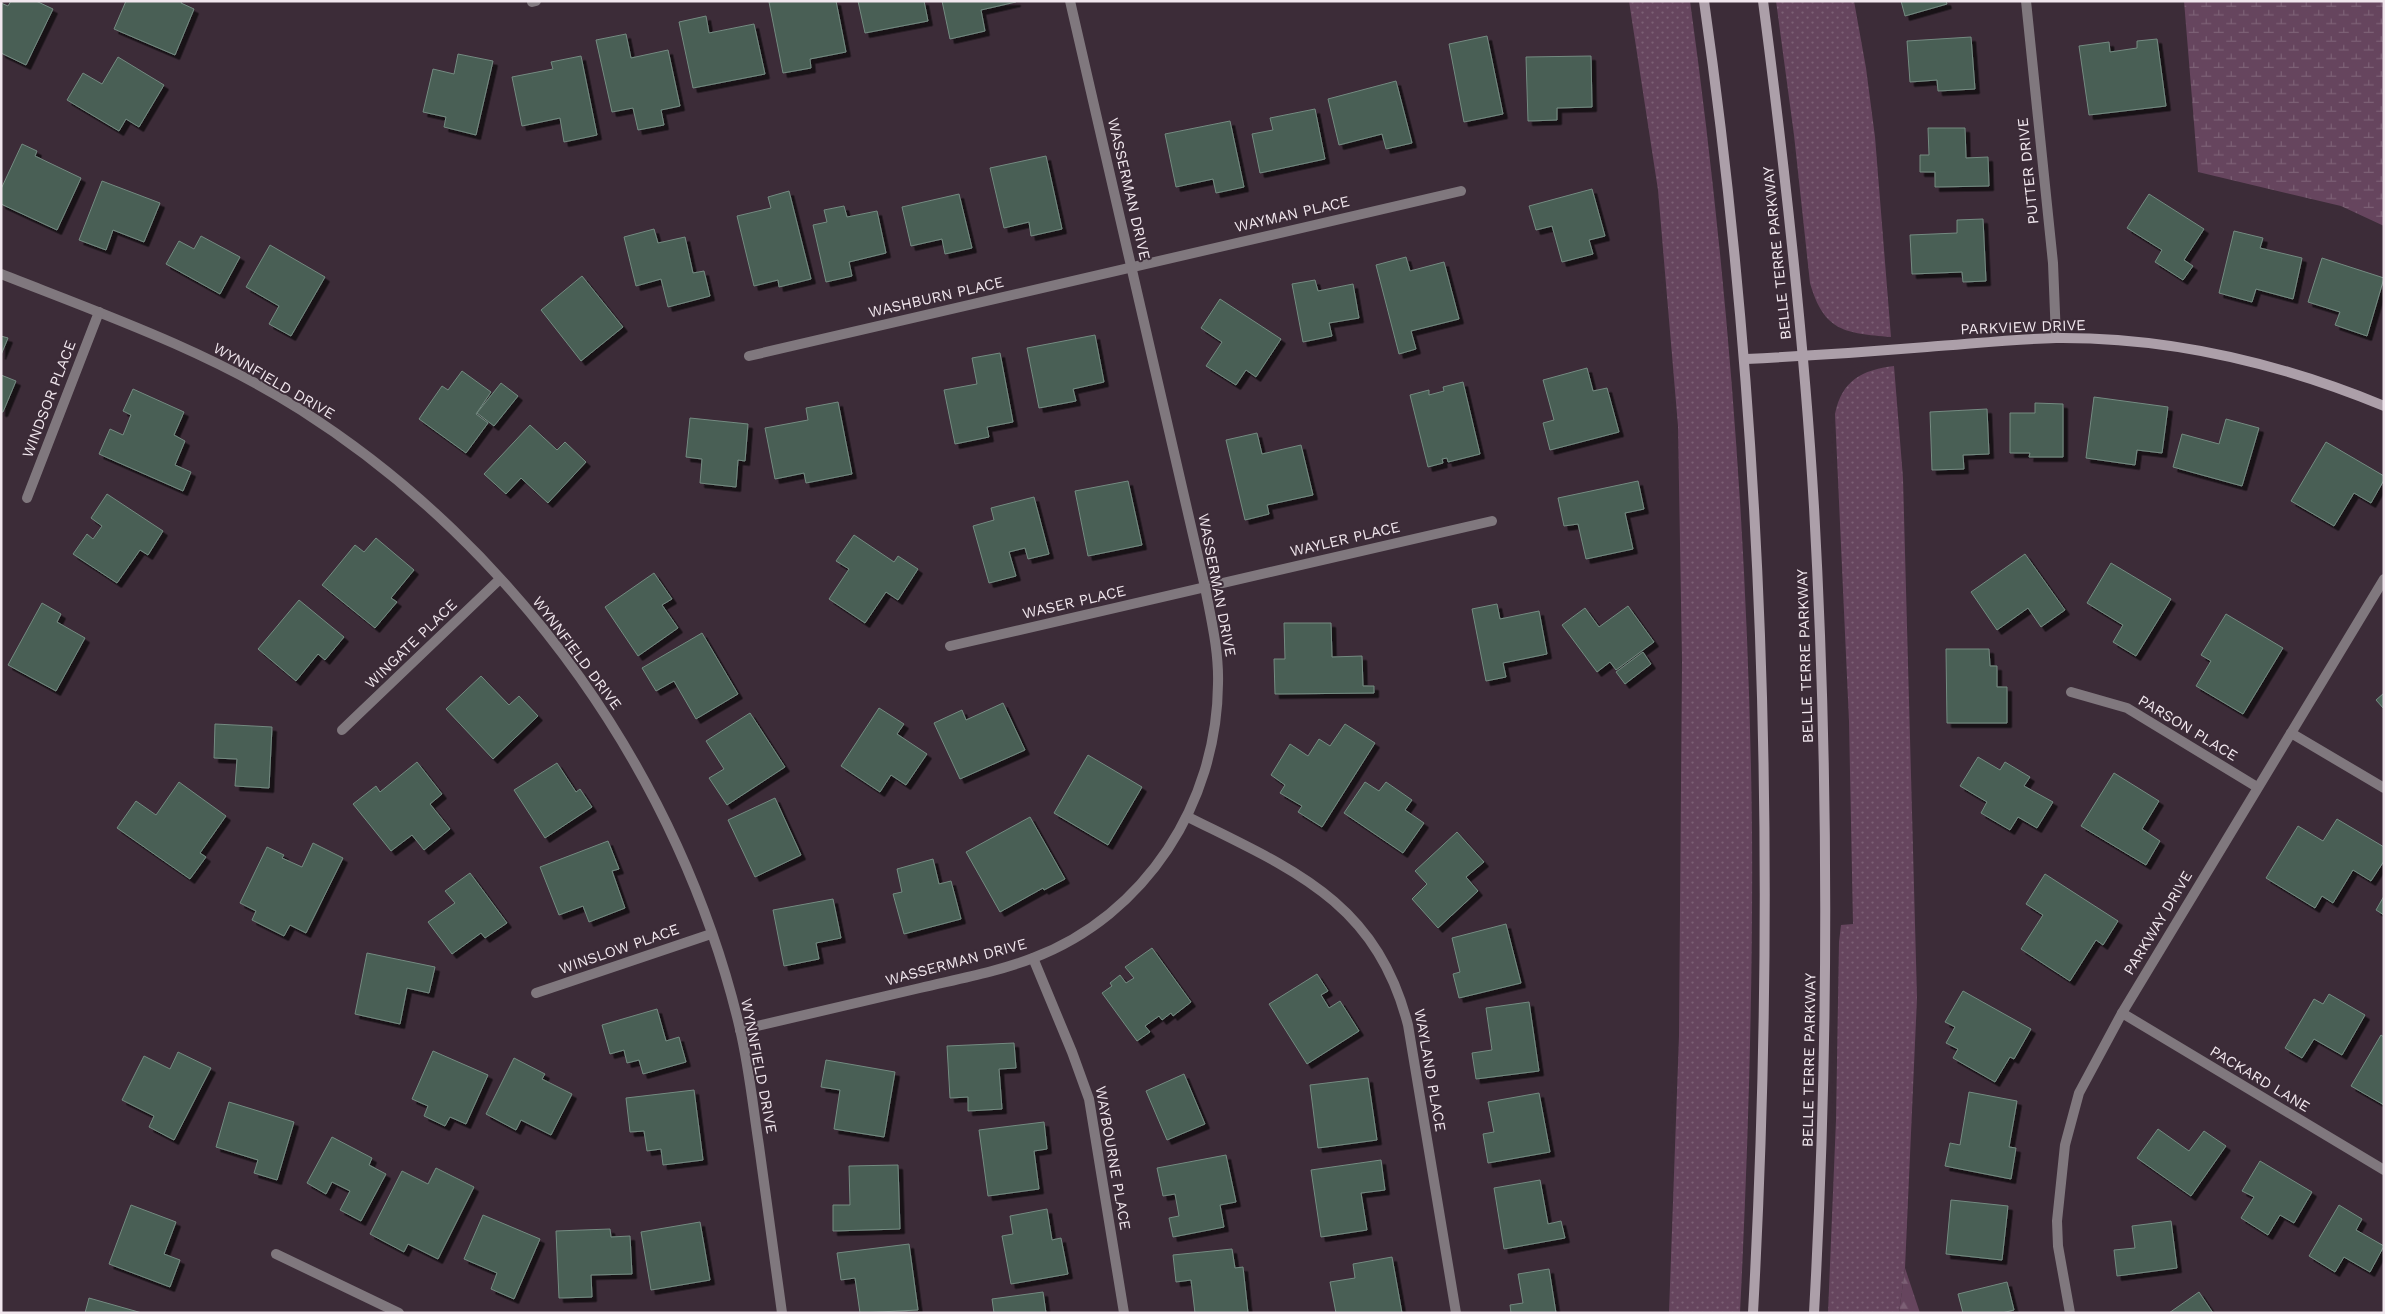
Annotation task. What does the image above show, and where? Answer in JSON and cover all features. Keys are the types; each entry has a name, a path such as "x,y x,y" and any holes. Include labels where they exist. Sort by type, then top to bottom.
{"main road":[{"path":"1704,1 1731,214 1746,359 1761,676 1766,992 1753,1313"},
{"name":"BELLE TERRE PARKWAY","path":"1763,1 1778,113 1803,356 1815,525 1825,793 1826,1001 1814,1313"},
{"name":"PARKVIEW DRIVE","path":"1746,359 2056,338 2134,342 2210,352 2300,376 2384,406"}],"street":[{"name":"WASSERMAN DRIVE","path":"740,1030 979,974 1034,958 1074,938 1120,903 1157,865 1188,817 1207,763 1217,704 1218,666 1205,587 1070,1"},
{"name":"PUTTER DRIVE","path":"2026,1 2052,263 2056,338"},
{"name":"WAYMAN PLACE","path":"1131,266 1461,191"},
{"name":"WASHBURN PLACE","path":"748,356 1131,266"},
{"name":"WYNNFIELD DRIVE","path":"1,274 189,349 300,409 389,474 445,523 500,579 576,671 626,748 662,814 711,934 740,1030 750,1079 782,1313"},
{"name":"WINDSOR PLACE","path":"27,498 99,312"},
{"name":"WAYLER PLACE","path":"1205,587 1492,520"},
{"name":"WINGATE PLACE","path":"342,730 500,579"},
{"name":"PARKWAY DRIVE","path":"2070,1313 2058,1246 2058,1195 2063,1153 2079,1093 2122,1013 2384,579"},
{"name":"WASER PLACE","path":"950,646 1205,587"},
{"name":"PARSON PLACE","path":"2071,692 2127,708 2258,787"},
{"path":"2291,733 2384,788"},
{"name":"WAYLAND PLACE","path":"1188,817 1285,866 1318,887 1349,914 1383,959 1399,993 1408,1025 1456,1313"},
{"name":"WINSLOW PLACE","path":"536,993 711,934"},
{"name":"WAYBOURNE PLACE","path":"1034,958 1072,1052 1088,1099 1124,1313"},
{"name":"PACKARD LANE","path":"2122,1013 2384,1170"},
{"path":"276,1254 399,1313"}],"green space":[{"path":"1629,1 1690,1 1726,311 1741,519 1750,727 1752,831 1749,1072 1740,1313 1669,1313 1679,1036 1682,661 1678,426 1658,190"},
{"path":"1776,1 1854,1 1866,68 1875,137 1891,337 1849,331 1830,321 1822,312 1810,283 1794,135"},
{"path":"2184,1 2384,1 2384,226 2341,206 2198,172"},
{"path":"1894,366 1903,478 1917,998 1905,1268 1899,1313 1828,1313 1836,1120 1839,942 1841,925 1853,924 1849,721 1835,414 1843,393 1855,379 1872,370"},
{"path":"1905,1268 1920,1313 1899,1313"}],"building":[{"path":"11,1 36,1 53,9 26,65 1,53 1,3 8,6"},
{"path":"126,1 182,1 181,3 194,9 175,55 114,29"},
{"path":"836,1 846,52 810,59 811,68 783,73 769,2"},
{"path":"858,1 924,1 928,21 865,33"},
{"path":"942,1 1016,2 981,10 985,31 950,39"},
{"path":"1901,1 1946,1 1947,4 1905,16"},
{"path":"706,16 709,33 754,24 765,74 693,88 679,22"},
{"path":"626,34 631,58 668,50 680,106 661,110 664,125 638,130 633,108 612,112 596,40"},
{"path":"1487,36 1503,114 1464,122 1449,44"},
{"path":"1971,37 1975,89 1938,91 1937,80 1910,82 1907,41"},
{"path":"2157,39 2166,106 2089,115 2079,46 2109,42 2110,52 2137,48 2137,41"},
{"path":"458,54 493,61 476,135 444,127 446,117 423,112 433,69 454,74"},
{"path":"581,56 597,135 564,142 560,118 522,126 512,77 553,69 551,62"},
{"path":"1591,56 1592,107 1557,108 1557,120 1528,121 1526,57"},
{"path":"118,57 164,85 139,127 126,119 119,131 67,100 83,73 102,84"},
{"path":"1396,81 1412,143 1386,149 1382,134 1339,145 1328,99"},
{"path":"1315,109 1325,159 1260,173 1252,134 1273,130 1270,118"},
{"path":"1230,121 1244,187 1216,193 1213,179 1176,187 1165,134"},
{"path":"1928,128 1965,128 1966,158 1988,157 1989,186 1935,187 1935,172 1920,172 1920,155 1929,155"},
{"path":"22,144 37,151 35,156 81,178 57,230 1,204 1,189"},
{"path":"1046,156 1062,229 1031,236 1029,222 1004,228 990,168"},
{"path":"102,181 160,203 144,242 113,230 106,250 79,240"},
{"path":"1592,189 1605,236 1589,240 1593,254 1562,262 1552,226 1536,230 1529,206"},
{"path":"789,191 811,279 779,287 778,280 754,286 737,216 771,208 768,197"},
{"path":"959,194 972,248 945,254 942,239 911,246 902,207"},
{"path":"2149,194 2204,229 2184,260 2193,266 2183,280 2155,262 2162,250 2127,228"},
{"path":"844,206 847,217 877,211 886,253 849,262 852,276 826,282 813,225 827,222 824,210"},
{"path":"1983,219 1986,281 1963,282 1962,272 1912,274 1910,235 1957,233 1957,220"},
{"path":"654,229 658,243 685,237 693,273 704,271 710,296 668,307 661,279 636,286 624,237"},
{"path":"2234,231 2263,238 2260,248 2302,258 2293,299 2256,289 2252,302 2219,293"},
{"path":"201,236 240,257 220,294 166,264 179,241 194,249"},
{"path":"270,245 325,277 291,336 269,324 279,306 246,287"},
{"path":"1406,257 1410,271 1444,262 1459,319 1411,331 1416,349 1399,354 1376,265"},
{"path":"2322,258 2384,278 2367,336 2335,325 2340,312 2308,302"},
{"path":"582,276 623,327 581,361 541,310"},
{"path":"1315,280 1318,291 1353,284 1359,318 1329,323 1332,336 1303,342 1292,284"},
{"path":"1220,299 1281,339 1256,377 1246,370 1236,385 1206,366 1222,342 1201,328"},
{"path":"1095,335 1104,382 1073,389 1076,401 1039,408 1027,348"},
{"path":"1,336 8,338 1,355"},
{"path":"1000,353 1013,422 987,427 989,437 955,444 944,390 977,384 972,358"},
{"path":"1587,368 1593,391 1607,388 1619,432 1550,450 1543,423 1554,420 1543,380"},
{"path":"462,371 491,392 476,414 488,423 466,453 419,419 442,386 448,390"},
{"path":"1,375 16,381 3,412 1,412"},
{"path":"1463,382 1480,454 1448,462 1447,458 1442,459 1443,463 1428,467 1410,395 1429,390 1429,395 1444,391 1443,387"},
{"path":"501,383 518,396 494,426 477,413"},
{"path":"133,389 184,412 174,435 185,441 175,465 191,472 183,491 99,454 110,429 123,435 131,415 123,411"},
{"path":"2094,397 2168,407 2162,453 2137,450 2135,465 2086,458"},
{"path":"838,402 852,474 806,483 804,473 775,479 765,428 808,420 806,408"},
{"path":"2035,403 2063,404 2063,457 2029,457 2030,453 2010,453 2010,413 2035,413"},
{"path":"1987,409 1989,454 1963,455 1964,469 1932,470 1930,412"},
{"path":"690,418 748,424 745,461 738,460 736,487 700,483 702,459 686,457"},
{"path":"2226,419 2259,428 2242,486 2173,467 2182,434 2219,444"},
{"path":"530,425 557,450 565,442 586,462 548,503 521,478 506,494 484,474"},
{"path":"1257,433 1262,454 1301,445 1313,495 1267,505 1269,514 1245,520 1226,440"},
{"path":"2326,442 2384,476 2384,480 2371,503 2354,493 2334,526 2291,501"},
{"path":"1128,481 1142,545 1088,556 1075,491"},
{"path":"1638,481 1644,509 1625,513 1633,549 1586,559 1578,524 1564,526 1558,498"},
{"path":"107,494 163,531 148,555 140,550 117,583 73,554 87,534 93,539 102,526 91,518"},
{"path":"1034,497 1049,554 1028,559 1025,548 1009,552 1016,576 989,583 973,526 994,520 991,508"},
{"path":"854,535 894,562 898,556 918,569 898,600 886,592 865,623 829,599 849,569 836,561"},
{"path":"376,538 414,570 391,598 397,602 375,628 322,585 355,545 364,552"},
{"path":"2025,554 2065,610 2041,627 2028,608 1997,630 1971,592"},
{"path":"2111,563 2171,599 2136,656 2113,642 2123,625 2087,603"},
{"path":"654,573 672,599 662,605 678,628 638,656 605,607"},
{"path":"299,600 344,637 325,660 318,654 296,681 258,649"},
{"path":"42,603 61,614 57,622 85,638 56,691 8,665"},
{"path":"1497,604 1500,619 1539,611 1547,654 1503,663 1506,677 1486,681 1472,609"},
{"path":"1628,606 1654,642 1616,670 1610,662 1597,672 1562,625 1585,608 1599,627"},
{"path":"2226,614 2283,648 2243,714 2196,686 2211,661 2201,655"},
{"path":"1284,623 1331,623 1332,657 1362,656 1363,686 1374,686 1374,693 1275,694 1274,659 1285,659"},
{"path":"702,633 738,694 696,719 674,681 656,691 642,668"},
{"path":"1946,649 1989,649 1990,666 1997,666 1997,687 2007,687 2007,723 1947,723"},
{"path":"1643,652 1651,664 1625,684 1616,672"},
{"path":"481,676 509,705 519,696 538,716 493,759 446,709"},
{"path":"2384,693 2384,709 2376,700"},
{"path":"1003,703 1025,750 960,779 934,723 962,710 966,720"},
{"path":"879,708 904,724 897,734 927,754 906,785 891,775 880,792 841,766"},
{"path":"750,713 785,767 727,805 709,778 724,769 706,741"},
{"path":"215,724 272,727 269,788 235,786 237,759 214,758"},
{"path":"1345,724 1375,743 1322,827 1298,812 1302,806 1280,793 1285,785 1271,775 1290,744 1308,756 1319,739 1330,746"},
{"path":"1088,755 1142,787 1108,845 1054,813"},
{"path":"1978,757 2000,770 2005,762 2030,777 2024,786 2053,802 2037,828 2018,817 2010,830 1981,813 1987,802 1960,786"},
{"path":"417,762 442,794 430,804 450,829 424,850 412,835 391,851 353,804 376,786 380,792"},
{"path":"557,763 576,792 580,789 592,807 545,838 514,790"},
{"path":"2114,773 2159,801 2142,829 2160,841 2146,865 2081,826"},
{"path":"179,782 226,816 200,853 206,857 190,879 117,828 136,801 156,815"},
{"path":"1365,782 1379,791 1386,782 1412,800 1405,810 1424,823 1403,853 1344,813"},
{"path":"775,798 801,855 755,877 728,820"},
{"path":"1030,817 1065,879 1044,890 1043,888 1000,912 966,852"},
{"path":"2337,819 2384,847 2384,861 2371,881 2353,870 2333,903 2322,896 2315,908 2266,878 2298,826 2323,841"},
{"path":"1457,832 1484,862 1466,877 1478,891 1438,928 1412,899 1427,884 1415,871"},
{"path":"608,841 619,869 612,871 625,908 589,922 583,906 559,915 540,867"},
{"path":"313,843 343,858 306,933 290,925 284,936 252,920 256,911 240,903 267,847 284,855 282,858 302,867"},
{"path":"933,859 939,884 951,881 961,919 904,934 893,894 902,892 897,869"},
{"path":"470,873 507,923 485,938 481,933 452,954 428,922 455,903 445,891"},
{"path":"2045,874 2118,921 2103,945 2096,940 2070,981 2021,949 2043,915 2026,904"},
{"path":"2384,896 2384,915 2376,910"},
{"path":"833,899 841,938 816,943 819,959 784,966 773,910"},
{"path":"1506,924 1521,983 1459,998 1453,974 1460,972 1452,938"},
{"path":"1152,948 1191,1002 1173,1016 1171,1013 1162,1020 1159,1016 1145,1026 1150,1032 1137,1041 1102,993 1112,986 1110,983 1120,975 1126,983 1134,978 1125,967"},
{"path":"367,953 435,967 429,993 407,988 400,1024 355,1014"},
{"path":"1317,974 1328,991 1321,995 1329,1008 1340,1001 1359,1031 1307,1064 1269,1004"},
{"path":"1963,991 2031,1029 2014,1059 2010,1057 1995,1082 1953,1058 1958,1049 1946,1043 1955,1027 1945,1022"},
{"path":"2329,994 2365,1015 2342,1055 2314,1039 2302,1058 2285,1048 2314,999 2323,1004"},
{"path":"1529,1002 1539,1071 1476,1079 1472,1053 1492,1050 1486,1008"},
{"path":"657,1009 666,1041 679,1037 686,1062 643,1074 639,1060 627,1063 624,1050 610,1054 602,1025"},
{"path":"2381,1035 2384,1037 2384,1105 2351,1086"},
{"path":"1014,1043 1016,1068 999,1069 1002,1109 968,1111 968,1097 950,1098 947,1046"},
{"path":"433,1051 488,1075 466,1124 450,1117 445,1126 424,1116 428,1106 412,1099"},
{"path":"178,1052 211,1068 174,1140 149,1127 154,1116 122,1100 144,1056 170,1069"},
{"path":"514,1058 545,1074 542,1079 572,1094 551,1135 521,1120 516,1130 486,1114"},
{"path":"826,1060 895,1072 884,1137 834,1129 840,1090 821,1087"},
{"path":"1184,1074 1205,1124 1167,1140 1146,1091"},
{"path":"1368,1078 1377,1140 1318,1148 1310,1085"},
{"path":"694,1090 703,1160 663,1165 661,1149 647,1151 644,1131 630,1132 626,1098"},
{"path":"1969,1092 2017,1101 2009,1147 2016,1148 2011,1179 1945,1166 1950,1143 1960,1145"},
{"path":"1539,1093 1550,1152 1488,1163 1483,1134 1494,1132 1488,1102"},
{"path":"229,1102 294,1122 277,1180 254,1173 258,1160 216,1147"},
{"path":"1044,1122 1047,1149 1034,1151 1039,1189 988,1196 979,1130"},
{"path":"2158,1129 2189,1151 2204,1131 2226,1146 2191,1196 2137,1158"},
{"path":"332,1137 372,1158 369,1165 386,1174 361,1221 340,1210 350,1191 332,1182 326,1194 307,1183"},
{"path":"1226,1155 1236,1202 1220,1205 1224,1227 1173,1237 1169,1218 1179,1216 1175,1194 1163,1196 1157,1168"},
{"path":"1381,1160 1385,1190 1361,1193 1367,1230 1321,1237 1311,1170"},
{"path":"2260,1161 2312,1192 2294,1223 2280,1215 2268,1235 2241,1218 2254,1197 2242,1191"},
{"path":"898,1165 900,1229 833,1231 833,1205 850,1205 849,1166"},
{"path":"436,1168 474,1187 438,1259 408,1244 404,1252 370,1234 402,1171 428,1184"},
{"path":"1540,1180 1548,1224 1561,1221 1565,1238 1504,1249 1494,1188"},
{"path":"1951,1200 2008,1206 2002,1260 1946,1254"},
{"path":"131,1205 176,1222 164,1254 180,1260 170,1287 109,1264"},
{"path":"2339,1205 2362,1219 2356,1230 2384,1246 2370,1272 2344,1257 2335,1272 2309,1256"},
{"path":"1047,1209 1052,1240 1061,1238 1068,1274 1011,1284 1002,1236 1013,1234 1010,1216"},
{"path":"483,1215 540,1239 514,1299 491,1289 497,1273 464,1259"},
{"path":"2171,1221 2177,1268 2117,1276 2114,1250 2135,1248 2132,1226"},
{"path":"700,1222 710,1280 651,1290 641,1232"},
{"path":"610,1229 611,1237 630,1236 632,1274 591,1275 592,1297 559,1298 556,1231"},
{"path":"909,1244 918,1310 860,1313 855,1278 841,1280 837,1253"},
{"path":"1232,1249 1235,1268 1243,1267 1248,1313 1195,1313 1191,1280 1176,1282 1173,1255"},
{"path":"1392,1257 1402,1313 1336,1313 1330,1282 1355,1278 1353,1264"},
{"path":"1549,1269 1556,1313 1511,1313 1510,1305 1523,1303 1518,1274"},
{"path":"2007,1282 2014,1310 2002,1313 1963,1313 1958,1294"},
{"path":"1043,1292 1046,1313 994,1313 992,1299"},
{"path":"2199,1292 2213,1313 2169,1313"},
{"path":"89,1298 142,1313 85,1313"}]}
